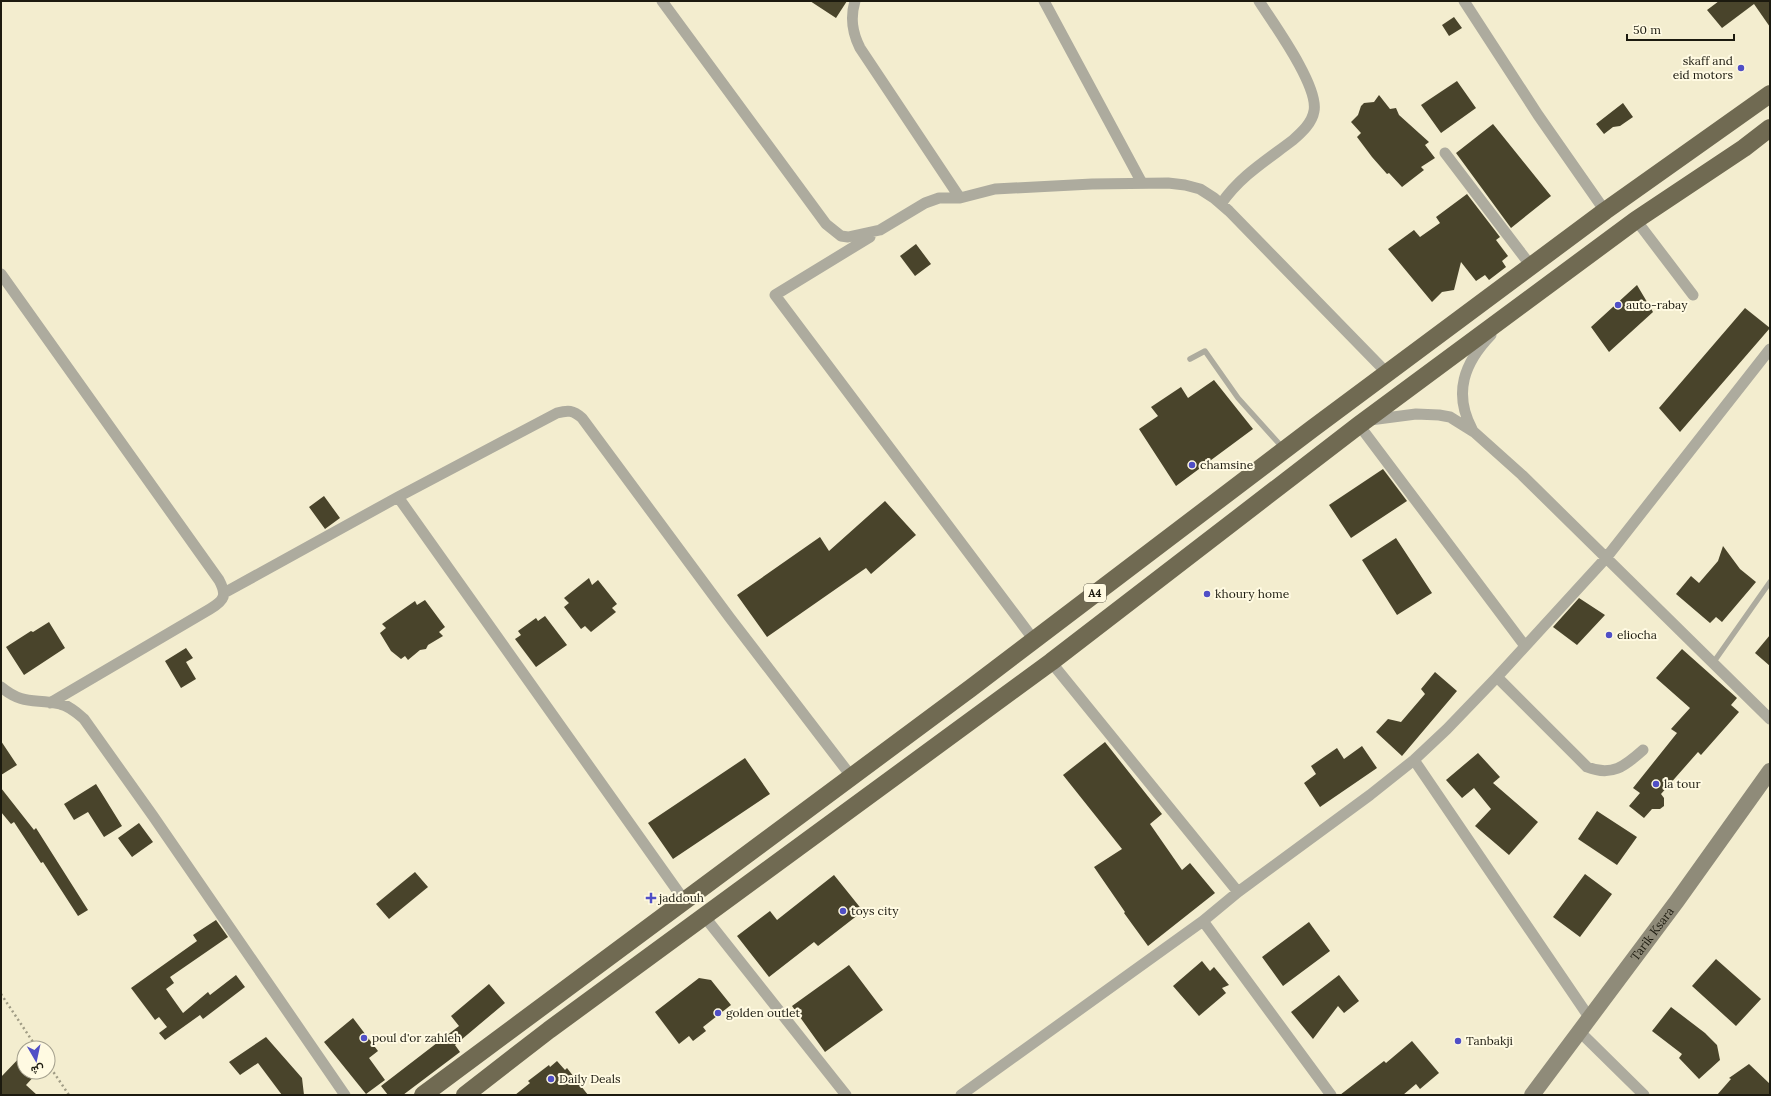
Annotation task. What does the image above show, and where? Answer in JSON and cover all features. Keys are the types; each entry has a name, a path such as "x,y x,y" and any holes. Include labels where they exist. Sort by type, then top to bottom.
{"highway":[{"name":"A4","path":"423,1095 1034,640 1387,373 1605,211 1770,94"},
{"name":"A4","path":"465,1095 704,916 1051,662 1362,422 1517,307 1636,220 1744,148 1770,128"}],"main road":[{"name":"Tarik Ksara","path":"1532,1095 1589,1017 1677,902 1770,771"}],"street":[{"path":"662,1 826,224 841,236 848,238 880,230"},
{"path":"855,1 852,20 853,30 860,48 960,198"},
{"path":"1044,1 1142,183"},
{"path":"1221,204 1230,191 1253,169 1304,130 1311,120 1315,110 1309,82 1259,1"},
{"path":"1464,1 1538,115 1605,211"},
{"path":"1445,154 1531,266"},
{"path":"1034,640 775,294 925,203 939,198 960,198 995,189 1092,184 1142,183 1186,185 1200,189 1221,204 1387,373"},
{"path":"1636,220 1693,295"},
{"path":"1,274 218,580 224,593 223,599 210,609 50,703"},
{"path":"1474,432 1468,422 1462,399 1463,386 1470,361 1480,347 1517,307"},
{"path":"961,1095 1203,921 1238,892 1370,795 1414,760 1497,677 1606,558 1770,349"},
{"path":"224,593 398,497 557,413 571,410 577,413 730,618 851,776"},
{"path":"1525,646 1362,422 1416,414 1439,415 1450,417 1474,432 1522,476 1770,719"},
{"path":"398,497 684,900"},
{"path":"1051,662 1238,892"},
{"path":"1497,677 1587,767 1596,770 1616,769 1628,763 1643,750"},
{"path":"1,687 21,700 61,704 70,708 84,719 166,835 345,1095"},
{"path":"1414,760 1589,1017"},
{"path":"704,916 846,1095"},
{"path":"1203,921 1331,1095"},
{"path":"1579,1031 1644,1095"}],"lane":[{"path":"1190,359 1205,351 1238,398 1284,450"},
{"path":"1713,663 1770,582"}],"path":[{"path":"1,994 32,1040"},
{"path":"56,1076 69,1095"}],"building":[{"path":"810,1 847,1 836,18"},
{"path":"1719,1 1770,1 1770,27 1754,4 1722,28 1707,10"},
{"path":"1454,17 1462,28 1449,36 1442,25"},
{"path":"1457,81 1476,108 1441,133 1421,105"},
{"path":"1379,95 1390,109 1396,108 1399,115 1429,142 1425,145 1435,158 1421,167 1424,170 1402,187 1389,173 1387,174 1372,157 1357,137 1361,133 1351,122 1358,115 1361,106 1364,103 1374,102"},
{"path":"1623,103 1633,117 1620,126 1613,127 1604,134 1596,124"},
{"path":"1493,124 1551,196 1511,228 1456,153"},
{"path":"1467,194 1500,237 1496,240 1508,256 1502,261 1506,267 1489,280 1485,275 1476,281 1461,262 1454,290 1442,292 1432,302 1388,249 1414,230 1420,237 1440,223 1436,217"},
{"path":"916,244 931,264 915,276 900,256"},
{"path":"1637,285 1653,312 1609,352 1591,327"},
{"path":"1745,308 1770,328 1680,432 1659,408"},
{"path":"1214,380 1253,429 1176,486 1139,429 1158,416 1151,407 1181,387 1188,398"},
{"path":"1383,469 1407,501 1351,538 1329,505"},
{"path":"324,496 340,518 325,529 309,507"},
{"path":"885,501 916,535 871,574 866,568 767,637 737,595 820,537 829,551"},
{"path":"1396,538 1432,593 1397,615 1362,560"},
{"path":"1723,546 1740,569 1756,582 1722,622 1716,617 1710,623 1676,594 1691,576 1699,583 1718,561"},
{"path":"589,578 592,585 598,580 617,604 612,608 616,612 591,632 585,626 581,629 564,607 569,603 564,598"},
{"path":"1579,598 1605,615 1577,645 1553,627"},
{"path":"425,600 445,627 439,632 443,636 428,645 426,649 420,650 408,660 405,656 401,659 391,651 380,633 386,628 382,624 415,601 417,605"},
{"path":"545,616 567,645 536,667 515,639 521,635 518,631 536,618 538,621"},
{"path":"49,622 65,648 24,675 6,647 31,631 33,632"},
{"path":"1770,635 1770,666 1755,653"},
{"path":"186,648 193,658 186,662 196,679 181,688 165,661"},
{"path":"1682,649 1737,698 1731,705 1739,712 1701,755 1698,752 1661,794 1664,798 1664,806 1660,809 1652,809 1644,818 1629,806 1640,793 1633,788 1677,733 1671,729 1690,708 1656,678"},
{"path":"1435,672 1457,691 1402,756 1376,732 1388,719 1401,722 1425,694 1421,689"},
{"path":"1,741 17,765 1,775"},
{"path":"1105,742 1162,814 1150,824 1182,870 1190,863 1215,893 1148,946 1094,867 1122,849 1063,775"},
{"path":"1362,746 1377,768 1320,807 1304,783 1316,774 1311,766 1337,748 1344,759"},
{"path":"1478,753 1500,777 1493,783 1538,822 1509,855 1475,826 1491,809 1474,788 1462,798 1446,780"},
{"path":"745,758 770,794 673,859 648,823"},
{"path":"96,784 122,826 104,837 88,812 74,820 64,804"},
{"path":"1,788 34,830 36,828 88,910 78,916 43,862 41,863 14,822 11,824 1,812"},
{"path":"1597,811 1637,837 1617,865 1578,839"},
{"path":"139,823 153,842 132,857 118,838"},
{"path":"415,872 428,887 389,919 376,904"},
{"path":"1585,874 1612,894 1580,937 1553,917"},
{"path":"834,875 863,911 818,946 814,942 769,977 737,936 770,911 777,920"},
{"path":"216,920 228,937 170,977 174,983 166,989 183,1013 208,992 210,995 236,975 245,987 203,1019 200,1015 165,1040 159,1033 167,1027 159,1017 155,1020 131,988 197,941 193,935"},
{"path":"1309,922 1330,951 1283,986 1262,957"},
{"path":"1716,959 1761,999 1736,1026 1692,986"},
{"path":"1202,961 1210,971 1214,967 1229,985 1222,988 1226,993 1199,1016 1173,986"},
{"path":"849,965 883,1010 825,1052 792,1006"},
{"path":"1339,975 1359,1001 1344,1013 1338,1006 1313,1039 1291,1012"},
{"path":"699,978 711,980 731,1005 703,1027 706,1031 693,1041 689,1036 679,1044 655,1012"},
{"path":"489,984 505,1003 455,1045 460,1052 403,1095 388,1095 381,1086 459,1026 451,1016"},
{"path":"1671,1007 1705,1033 1717,1045 1720,1060 1699,1079 1679,1058 1682,1054 1652,1031"},
{"path":"353,1018 378,1051 369,1058 385,1080 366,1094 324,1042"},
{"path":"266,1037 302,1078 304,1095 282,1095 258,1063 240,1075 229,1062"},
{"path":"1412,1041 1439,1073 1420,1089 1416,1084 1403,1095 1340,1095 1384,1061 1386,1063"},
{"path":"16,1061 16,1080 31,1080 26,1085 37,1095 1,1095 1,1077"},
{"name":"Daily Deals","path":"557,1061 565,1070 567,1068 588,1095 515,1095 530,1083 528,1081 549,1065 550,1067"},
{"path":"1749,1064 1770,1084 1770,1095 1717,1095 1731,1079 1729,1078"}],"place":[{"name":"skaff and eid motors","path":"1741,68"},
{"name":"auto-rabay","path":"1618,305"},
{"name":"chamsine","path":"1192,465"},
{"name":"khoury home","path":"1207,594"},
{"name":"eliocha","path":"1609,635"},
{"name":"la tour","path":"1656,784"},
{"name":"jaddouh","path":"651,898"},
{"name":"toys city","path":"843,911"},
{"name":"golden outlet","path":"718,1013"},
{"name":"poul d'or zahleh","path":"364,1038"},
{"name":"Tanbakji","path":"1458,1041"},
{"name":"Daily Deals","path":"551,1079"}]}
